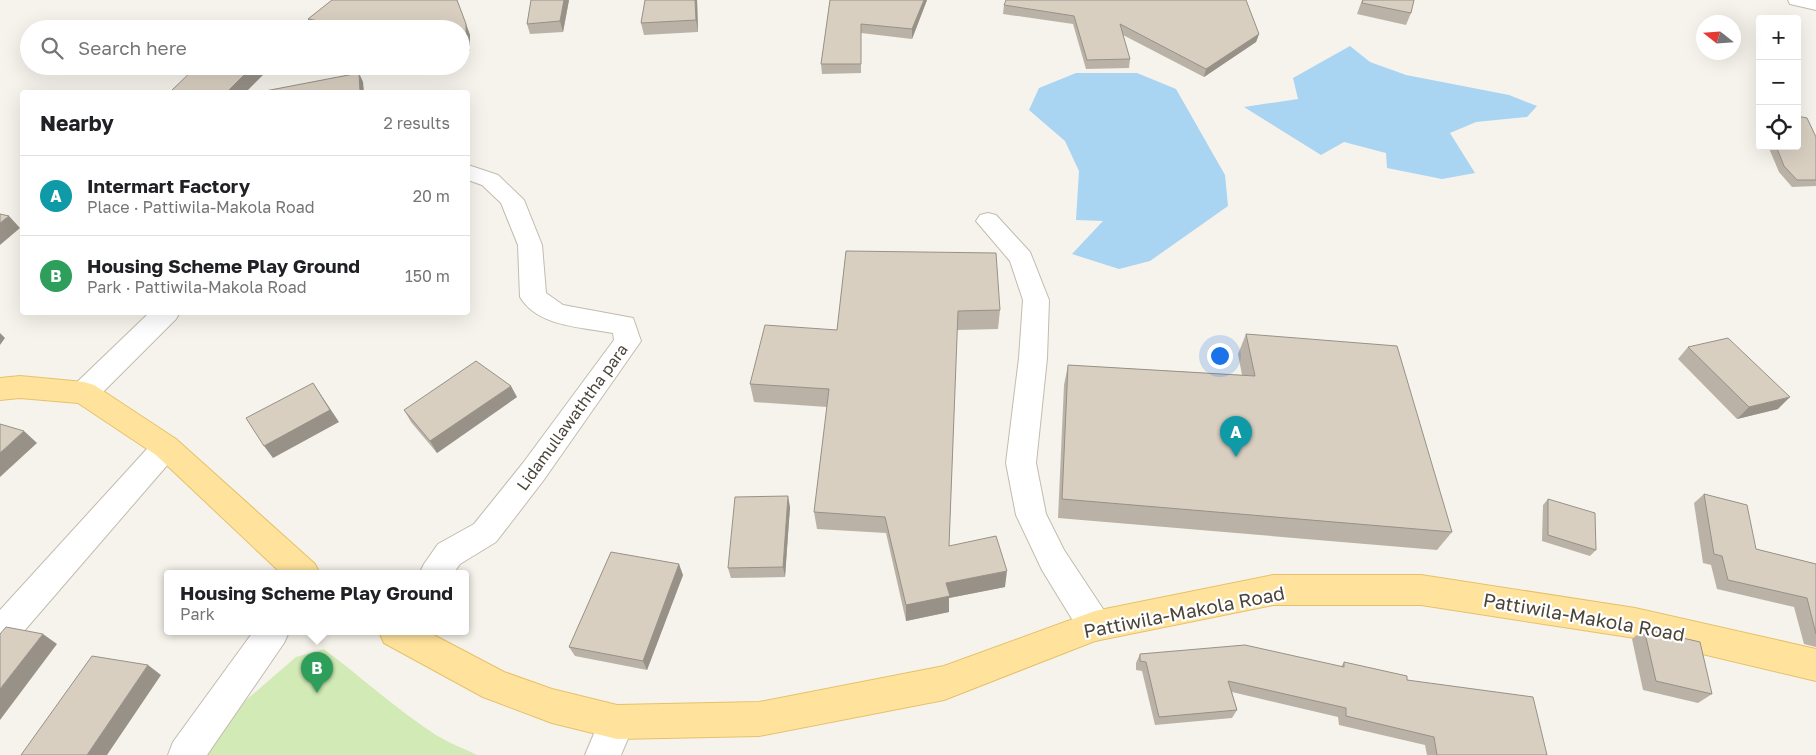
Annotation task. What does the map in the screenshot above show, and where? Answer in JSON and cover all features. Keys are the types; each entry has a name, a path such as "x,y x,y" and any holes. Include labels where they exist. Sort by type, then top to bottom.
{"main road":[{"path":"0,389 20,388 84,393 166,447 300,570"},
{"name":"Pattiwila-Makola Road","path":"402,635 495,685 552,706 617,722 759,719 935,684 1095,626 1274,590 1421,590 1635,622 1816,665"}],"street":[{"path":"1797,0 1816,4"},
{"name":"Lidamullawaththa para","path":"438,570 449,554 485,533 533,472 628,341 624,325 556,314 533,296 530,245 522,230 512,200 490,180 470,173"},
{"path":"988,221 1022,258 1036,300 1033,358 1021,463 1031,515 1053,560 1095,626"},
{"path":"84,393 164,315"},
{"path":"0,634 166,447"},
{"path":"186,755 270,635"},
{"path":"603,755 617,722"}],"green space":[{"path":"324,649 421,725 441,738 477,755 197,755 238,707 296,657"}],"water":[{"path":"1350,46 1370,62 1406,75 1509,95 1537,106 1527,117 1476,122 1450,133 1475,173 1442,179 1387,168 1386,153 1344,142 1321,155 1244,107 1298,99 1293,78"},
{"path":"1076,73 1137,73 1176,89 1225,175 1228,206 1150,261 1119,269 1072,254 1103,221 1076,220 1079,171 1065,141 1029,110 1039,88"}],"building":[{"path":"332,0 457,0 464,20 313,20 308,19"},
{"path":"531,0 564,0 560,21 527,24"},
{"path":"645,0 695,0 696,20 641,23"},
{"path":"830,0 924,0 912,29 861,24 861,64 821,64"},
{"path":"1006,0 1246,0 1259,34 1206,69 1120,24 1130,59 1087,60 1074,16 1004,5"},
{"path":"1363,0 1414,0 1411,13 1362,3"},
{"path":"188,75 244,75 229,90 172,90"},
{"path":"349,75 359,75 360,90 270,90"},
{"path":"1801,117 1807,118 1816,137 1816,180 1797,180 1784,166 1778,150 1801,150"},
{"path":"0,214 9,216 0,223"},
{"path":"846,251 996,253 1000,310 958,311 949,546 996,536 1007,571 946,583 950,596 906,605 885,517 814,512 829,389 750,384 765,325 837,330"},
{"path":"1246,334 1397,346 1452,532 1062,499 1068,365 1255,376"},
{"path":"1728,338 1790,397 1749,407 1688,347"},
{"path":"476,361 511,386 430,441 404,410"},
{"path":"313,383 330,410 264,446 246,418"},
{"path":"0,424 24,431 0,453"},
{"path":"1704,494 1747,505 1756,549 1816,564 1816,634 1807,598 1728,580 1722,556 1714,554"},
{"path":"788,496 783,567 728,568 735,497"},
{"path":"1548,499 1595,513 1596,550 1548,535"},
{"path":"611,552 679,564 643,661 569,647"},
{"path":"6,627 43,634 0,689 0,634"},
{"path":"1644,629 1700,642 1712,694 1656,681"},
{"path":"1245,645 1344,667 1344,662 1407,676 1407,680 1533,697 1547,755 1437,755 1434,737 1346,716 1346,708 1228,681 1237,710 1159,717 1146,662 1140,661 1140,654"},
{"path":"92,656 148,665 87,755 21,755"}],"place":[{"name":"Intermart Factory","path":"1236,457"},
{"name":"Housing Scheme Play Ground","path":"317,693"}]}
